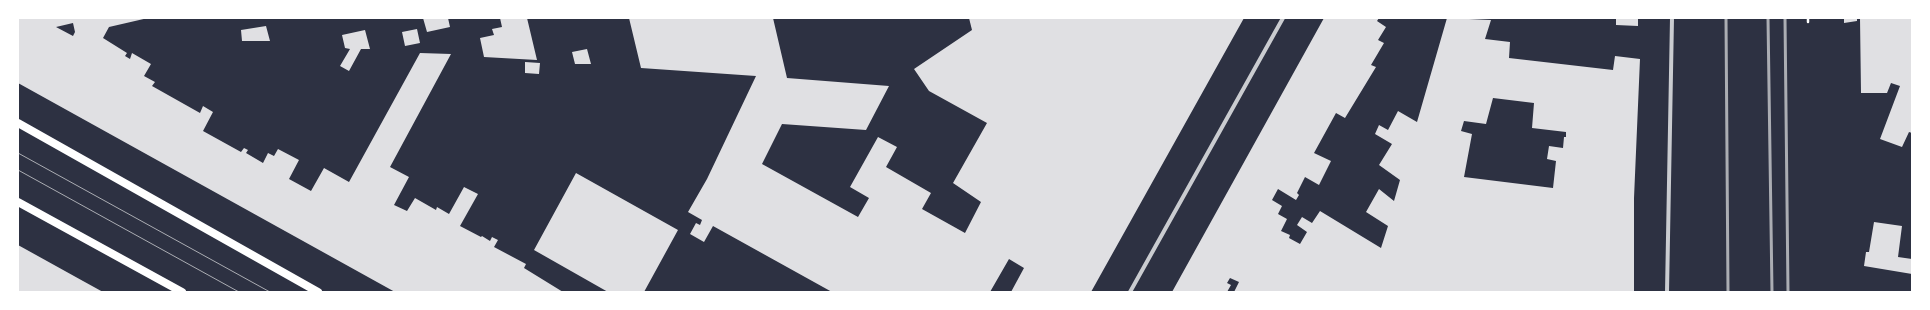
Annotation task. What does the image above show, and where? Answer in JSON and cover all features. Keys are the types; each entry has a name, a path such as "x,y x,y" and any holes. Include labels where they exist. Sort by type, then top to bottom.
{"main road":[{"path":"18,123 318,292"},
{"path":"18,202 182,292"}],"street":[{"path":"1130,292 1283,18"},
{"path":"1667,292 1672,18"}],"building":[{"path":"18,18 148,18 109,27 103,38 127,53 125,56 130,59 132,53 151,64 144,76 155,82 152,86 200,113 203,106 213,112 203,131 241,152 244,148 248,150 246,153 263,163 268,153 274,156 278,149 299,160 289,179 311,191 324,168 349,182 420,53 451,54 390,167 409,177 394,205 407,211 415,198 436,210 437,207 449,214 464,187 478,194 460,226 490,241 492,237 498,240 494,247 526,264 524,268 563,292 395,292 18,83","holes":["73,23 75,32 73,36 56,27"]},
{"path":"423,18 448,18 450,27 427,32"},
{"path":"500,18 527,18 537,60 484,57 480,38 494,35 492,29 502,27"},
{"path":"629,18 773,18 787,78 889,86 866,130 782,124 762,164 858,217 869,198 850,187 878,137 897,147 886,167 931,193 922,209 965,233 981,202 953,183 987,123 929,91 914,69 972,30 969,18 1244,18 1091,292 1011,292 1024,268 1009,259 990,292 832,292 713,226 704,242 690,234 696,223 700,225 702,220 688,212 707,179 756,76 641,68"},
{"path":"1324,18 1379,18 1377,21 1386,27 1378,40 1384,43 1371,65 1376,67 1345,118 1336,113 1314,153 1331,161 1319,185 1305,177 1297,193 1299,195 1296,200 1278,189 1272,200 1282,206 1278,214 1287,219 1281,231 1290,235 1289,238 1300,244 1307,232 1297,225 1302,217 1312,223 1320,211 1381,248 1388,226 1366,212 1379,189 1394,201 1400,180 1379,165 1392,144 1375,134 1379,125 1388,130 1398,111 1417,122 1447,18 1491,20 1485,39 1510,42 1509,58 1613,70 1615,56 1640,59 1634,198 1634,292 1234,292 1239,282 1230,278 1227,283 1231,285 1227,292 1172,292","holes":["1493,98 1534,103 1532,128 1566,132 1563,148 1549,146 1547,159 1556,161 1553,188 1464,177 1472,134 1461,131 1464,121 1486,124"]},
{"path":"1616,18 1638,18 1638,26 1616,25"},
{"path":"1844,18 1857,18 1857,21 1844,23"},
{"path":"1860,18 1912,18 1912,133 1909,132 1902,147 1880,139 1900,86 1891,83 1887,93 1861,93"},
{"path":"266,26 270,41 242,41 241,30"},
{"path":"417,29 420,43 405,46 402,32"},
{"path":"365,30 370,49 361,49 349,71 340,66 350,49 345,48 342,35"},
{"path":"587,49 591,64 575,64 572,52"},
{"path":"525,62 540,63 539,74 525,73"},
{"path":"576,173 678,230 644,292 608,292 534,250"},
{"path":"1874,222 1902,226 1898,257 1912,259 1912,274 1864,266 1866,252 1869,252"},
{"path":"18,245 83,281 103,292 18,292"}],"tram line":[{"path":"18,153 270,292"},
{"path":"18,170 239,292"}],"railway":[{"path":"1726,18 1728,292"},
{"path":"1768,18 1772,292"},
{"path":"1785,18 1788,292"}]}
